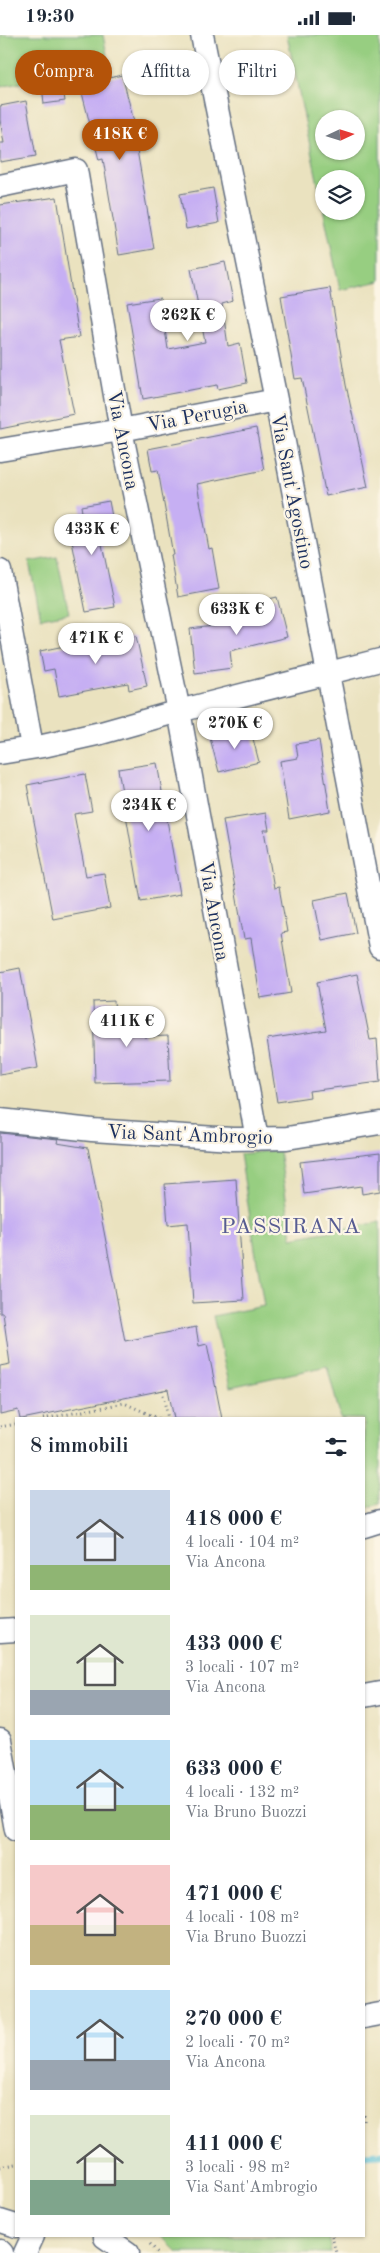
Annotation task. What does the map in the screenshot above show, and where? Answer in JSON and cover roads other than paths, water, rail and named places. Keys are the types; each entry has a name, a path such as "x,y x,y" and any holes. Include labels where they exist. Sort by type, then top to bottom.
{"street":[{"name":"Via Sant'Agostino","path":"202,35 276,400 328,672 375,898 380,947"},
{"name":"Via Ancona","path":"0,186 76,170 121,430 179,711 257,1139"},
{"name":"Via Perugia","path":"0,450 121,430 276,400"},
{"path":"0,571 32,747"},
{"path":"0,753 102,733 328,672 380,661"},
{"name":"Via Sant'Ambrogio","path":"0,1120 102,1131 257,1139 287,1138 380,1123"},
{"path":"365,1526 380,1521"},
{"path":"0,1631 15,1629"},
{"path":"365,1696 380,1693"},
{"path":"0,1740 12,1783 15,1818"},
{"path":"365,2017 380,2014"},
{"path":"0,2221 15,2226"},
{"path":"25,2253 33,2237"},
{"path":"108,2242 128,2253"}],"waterway":[{"path":"365,2155 380,2154"}],"district":[{"name":"PASSIRANA","path":"291,1225"}]}
